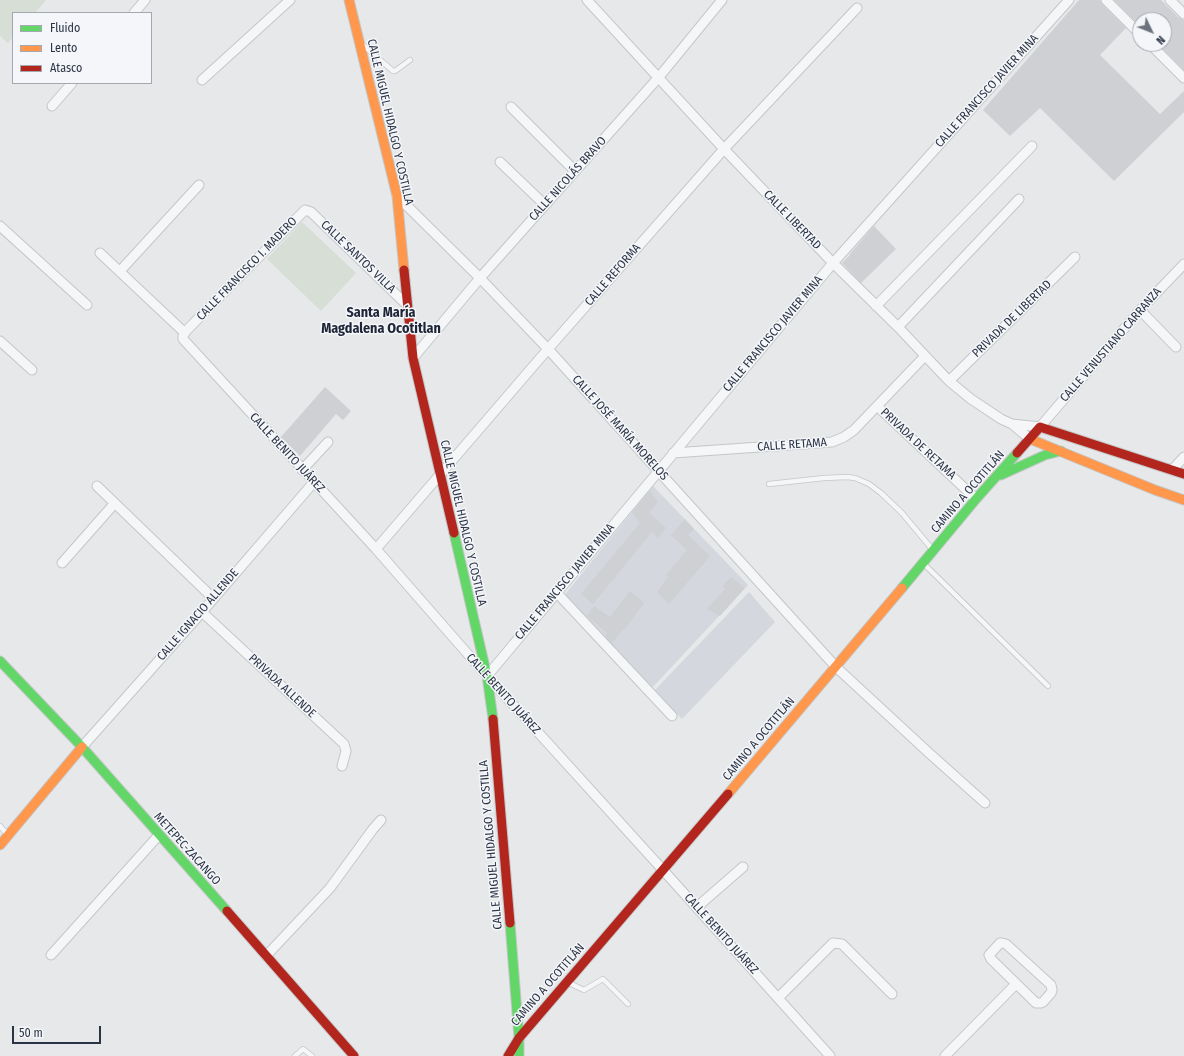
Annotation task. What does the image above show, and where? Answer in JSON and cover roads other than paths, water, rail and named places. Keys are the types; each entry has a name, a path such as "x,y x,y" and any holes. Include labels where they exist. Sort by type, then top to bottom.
{"main road":[{"name":"CALLE MIGUEL HIDALGO Y COSTILLA","path":"349,0 397,196 413,358 486,676 492,718 519,1038 519,1056"},
{"name":"CAMINO A OCOTITLÁN","path":"508,1056 519,1038 836,667 976,499 1040,427"},
{"path":"1040,427 1184,474"},
{"path":"1030,439 1154,490 1184,500"},
{"path":"994,478 1040,457 1061,451"},
{"name":"METEPEC-ZACANGO","path":"0,661 82,748 266,956 346,1051 354,1056"},
{"path":"0,845 82,748"}],"street":[{"path":"135,12 145,0"},
{"path":"202,80 290,0"},
{"name":"CALLE LIBERTAD","path":"587,0 724,149 833,263 949,380 970,399 984,409 1012,424 1030,439"},
{"name":"CALLE NICOLÁS BRAVO","path":"413,358 480,278 658,77 722,0"},
{"name":"CALLE FRANCISCO JAVIER MINA","path":"486,676 833,263 1068,0"},
{"path":"1106,0 1132,26"},
{"path":"1170,0 1184,14"},
{"name":"CALLE REFORMA","path":"376,549 439,474 724,149 857,8"},
{"path":"1158,52 1184,78"},
{"path":"52,106 71,84"},
{"path":"511,108 575,171"},
{"path":"876,306 1032,146"},
{"path":"500,162 545,205"},
{"path":"120,271 199,185"},
{"name":"CALLE JOSÉ MARÍA MORELOS","path":"397,196 480,278 548,349 836,667 985,803"},
{"path":"898,327 1019,199"},
{"name":"CALLE SANTOS VILLA","path":"309,210 407,305"},
{"name":"CALLE FRANCISCO I. MADERO","path":"185,332 302,212 309,210"},
{"path":"0,226 87,306"},
{"name":"CALLE BENITO JUÁREZ","path":"100,253 185,332 183,336 186,343 376,549 486,676 697,907 830,1056"},
{"name":"PRIVADA DE LIBERTAD","path":"949,380 1075,257"},
{"name":"CALLE VENUSTIANO CARRANZA","path":"1040,427 1140,310 1184,264"},
{"path":"1140,310 1176,347"},
{"path":"0,341 32,370"},
{"name":"CALLE RETAMA","path":"673,453 832,442 844,437 854,430 925,356"},
{"name":"PRIVADA DE RETAMA","path":"877,406 976,499"},
{"name":"CALLE LIBERTAD","path":"1012,424 1040,427"},
{"path":"302,470 328,442"},
{"path":"1172,470 1184,457"},
{"name":"CALLE IGNACIO ALLENDE","path":"82,748 314,482"},
{"path":"97,486 213,598"},
{"path":"62,563 115,503"},
{"path":"556,592 672,716"},
{"name":"PRIVADA ALLENDE","path":"202,612 344,744 346,751 342,766"},
{"path":"266,956 330,888 381,820"},
{"path":"52,955 159,835"},
{"path":"697,907 743,867"},
{"path":"778,998 834,943 842,944 892,994"},
{"path":"1002,943 1006,944 1051,985 1052,990 1043,1002 1038,1004 1016,984 990,957 990,954 1002,943"},
{"path":"945,1056 1016,984"}],"lane":[{"path":"359,40 395,71 410,60"},
{"path":"769,484 839,477 855,478 869,484 881,493 902,513 934,550"},
{"path":"923,563 1048,686"},
{"path":"0,826 8,835"},
{"path":"567,982 584,990 603,979 628,1004"},
{"path":"295,1056 303,1049 312,1056"}],"district":[{"name":"Santa María Magdalena Ocotitlan","path":"381,322"}]}
